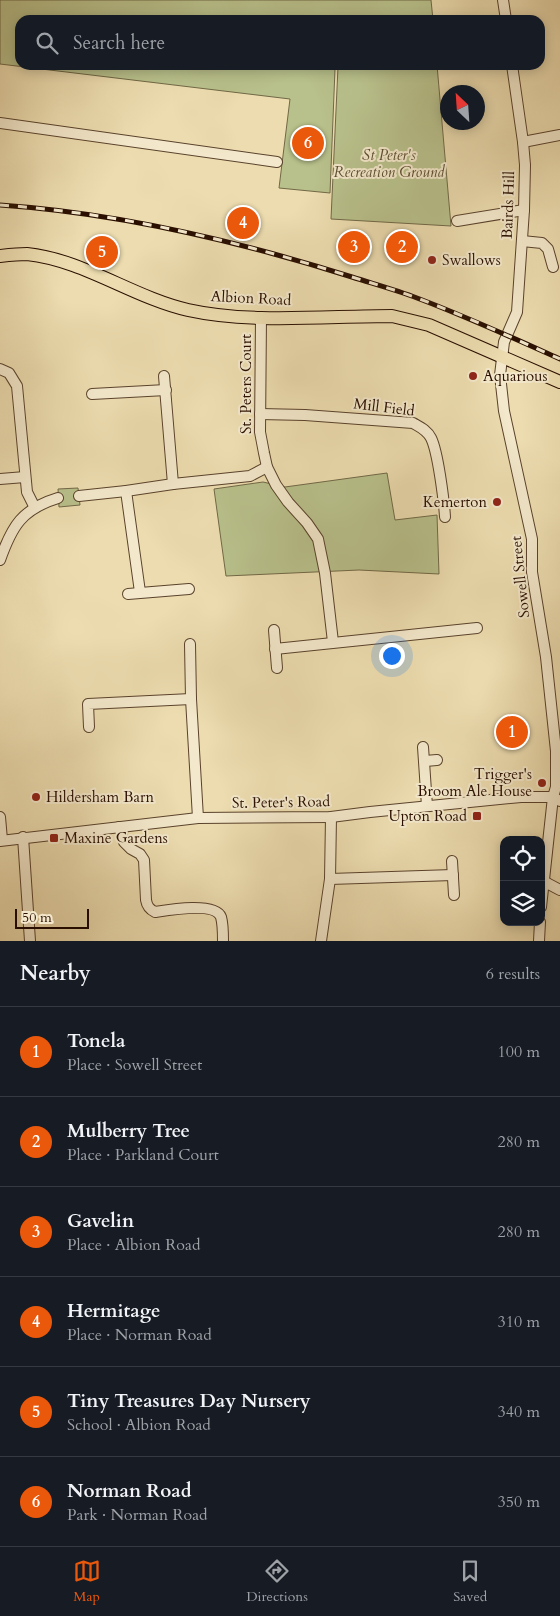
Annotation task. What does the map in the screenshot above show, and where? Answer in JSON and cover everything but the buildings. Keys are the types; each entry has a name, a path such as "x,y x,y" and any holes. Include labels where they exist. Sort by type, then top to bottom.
{"main road":[{"name":"Albion Road","path":"0,256 25,254 46,258 80,268 143,294 186,309 225,316 261,318 392,316 429,325 560,382"}],"street":[{"path":"503,0 505,15"},
{"name":"Bairds Hill","path":"503,356 504,342 517,312 524,210 525,165 513,70"},
{"path":"0,123 277,162"},
{"path":"523,142 560,135"},
{"path":"457,221 524,210"},
{"path":"522,241 542,242 548,249 550,264"},
{"name":"St. Peters Court","path":"261,318 260,437 267,467 276,485 307,523 318,540 325,573 333,642"},
{"name":"Sowell Street","path":"503,356 500,375 504,411 532,538 532,572 546,657 556,751 556,799"},
{"path":"0,369 9,373 17,386 27,492 34,506"},
{"path":"164,376 172,484"},
{"path":"92,394 102,389 166,390"},
{"name":"Mill Field","path":"260,414 304,414 413,423 425,430 432,439 449,505 445,517"},
{"path":"79,496 250,476 267,467"},
{"path":"0,479 25,477"},
{"path":"126,491 140,592"},
{"path":"0,560 16,524 34,506 58,498"},
{"path":"128,594 189,589"},
{"path":"275,649 470,626"},
{"path":"274,630 277,668"},
{"path":"187,651 198,818"},
{"path":"89,727 88,700 191,699"},
{"path":"423,747 427,806"},
{"path":"425,761 437,760"},
{"name":"St. Peter's Road","path":"1,840 198,818 331,817 522,797 556,799"},
{"path":"545,868 556,799"},
{"path":"0,817 1,840"},
{"path":"321,941 330,879 331,817"},
{"path":"119,827 124,842 140,854 144,860 147,905 155,912 188,904 216,912 220,916 223,941"},
{"path":"23,837 30,941"},
{"path":"452,861 454,895"},
{"path":"330,879 453,875"},
{"path":"545,882 560,890"},
{"path":"539,941 540,926"}],"green space":[{"path":"0,0 431,0 432,15 15,15 15,66 0,64"},
{"path":"50,70 335,70 330,193 279,188 290,99"},
{"name":"St Peter's Recreation Ground","path":"338,70 437,70 440,130 443,130 451,226 331,219"},
{"path":"387,473 395,520 437,515 439,574 359,570 226,576 214,489 263,482 285,487"},
{"path":"78,488 80,505 59,507 58,489"}],"railway":[{"path":"0,205 45,209 134,222 178,230 266,252 409,295 560,359"}],"place":[{"name":"Norman Road","path":"308,143"},
{"name":"Hermitage","path":"243,223"},
{"name":"Gavelin","path":"354,247"},
{"name":"Mulberry Tree","path":"402,247"},
{"name":"Tiny Treasures Day Nursery","path":"102,252"},
{"name":"Swallows","path":"432,260"},
{"name":"Aquarious","path":"473,376"},
{"name":"Kemerton","path":"497,502"},
{"name":"Tonela","path":"512,732"},
{"name":"Trigger's Broom Ale House","path":"542,783"},
{"name":"Hildersham Barn","path":"36,797"},
{"name":"Upton Road","path":"477,816"},
{"name":"Maxine Gardens","path":"54,838"}]}
